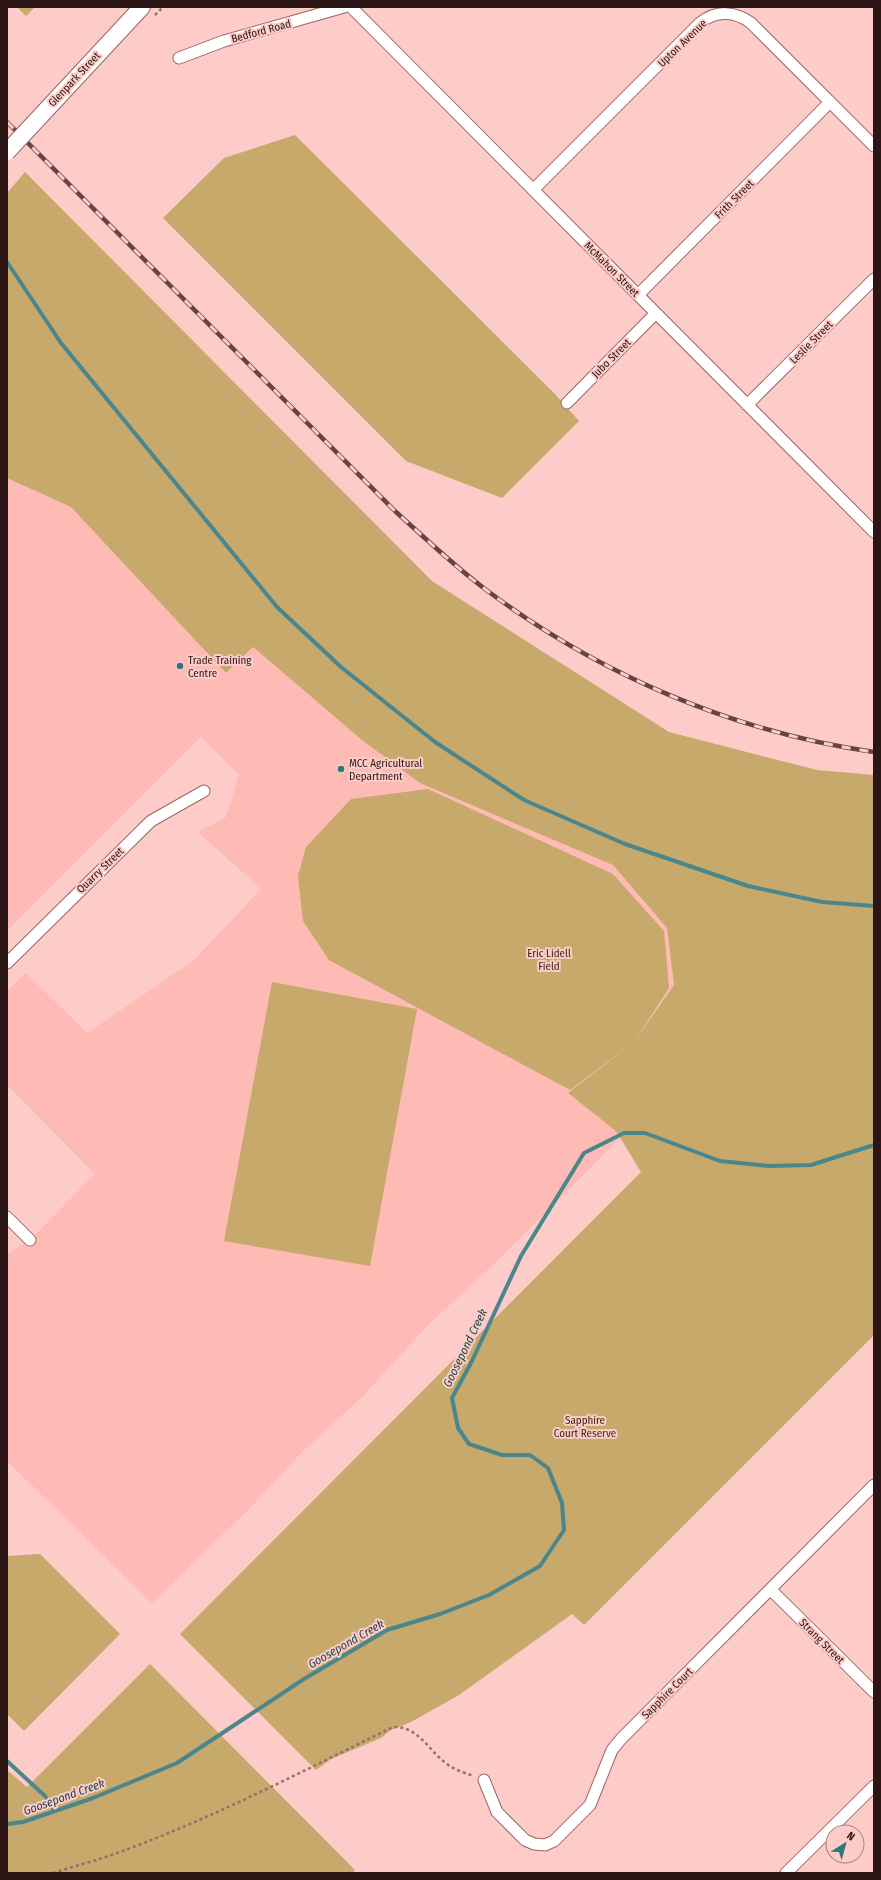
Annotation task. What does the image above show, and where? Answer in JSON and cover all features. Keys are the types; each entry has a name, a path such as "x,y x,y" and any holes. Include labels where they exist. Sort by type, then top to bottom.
{"main road":[{"name":"Glenpark Street","path":"7,152 142,7"}],"street":[{"name":"Bedford Road","path":"179,58 224,41 344,7"},
{"name":"McMahon Street","path":"351,7 874,531"},
{"name":"Upton Avenue","path":"533,190 700,23 715,14 732,14 748,20 874,146"},
{"name":"Frith Street","path":"638,295 830,102"},
{"name":"Leslie Street","path":"747,405 874,279"},
{"name":"Jubo Street","path":"567,403 656,314"},
{"name":"Quarry Street","path":"7,963 151,821 204,791"},
{"path":"7,1217 30,1240"},
{"name":"Sapphire Court","path":"484,1780 497,1812 525,1840 534,1844 545,1844 554,1841 590,1805 612,1750 621,1739 874,1485"},
{"name":"Strang Street","path":"771,1590 874,1692"},
{"path":"786,1873 874,1786"}],"path":[{"path":"53,1873 119,1852 167,1833 262,1790 393,1727 402,1727 416,1734 450,1766 484,1780"}],"shaded area":[{"path":"7,478 71,507 178,616 226,673 253,647 613,865 667,928 674,985 632,1045 568,1093 625,1133 496,1262 427,1326 362,1397 303,1451 248,1510 152,1603 7,1461 7,1254 30,1240 95,1174 7,1085 7,991 26,973 87,1033 193,961 261,889 198,832 226,817 239,775 201,737 7,931"}],"green space":[{"path":"17,7 35,7 26,16"},
{"path":"295,135 555,394 579,421 502,498 406,461 163,218 224,158"},
{"path":"25,172 432,581 669,732 817,770 874,775 874,1335 584,1625 572,1614 459,1695 411,1722 391,1730 381,1738 331,1759 316,1770 180,1634 641,1172 616,1131 568,1093 633,1043 570,1090 329,960 303,921 298,876 306,847 351,799 428,789 613,874 664,931 669,988 634,1042 674,985 667,928 613,865 420,783 362,740 253,647 226,673 71,507 7,478 7,193"},
{"path":"272,982 417,1009 370,1266 224,1241"},
{"path":"40,1554 120,1634 24,1731 7,1714 7,1556"},
{"path":"150,1664 355,1870 352,1873 7,1873 7,1770 27,1787"}],"waterway":[{"path":"7,262 61,343 277,607 341,667 435,742 524,800 625,844 748,886 822,902 874,906"},
{"name":"Goosepond Creek","path":"7,1824 23,1822 93,1798 177,1763 304,1679 387,1630 440,1614 489,1595 540,1566 564,1530 562,1503 548,1468 530,1455 502,1455 469,1444 458,1428 452,1398 471,1363 521,1256 584,1153 624,1133 645,1133 720,1161 769,1166 811,1165 874,1145"},
{"path":"7,1761 45,1796 55,1811"}],"railway":[{"path":"7,122 396,512 450,561 485,589 528,620 574,648 621,673 669,695 719,714 770,730 821,743 874,752"}],"place":[{"name":"Trade Training Centre","path":"180,666"},
{"name":"MCC Agricultural Department","path":"341,769"}],"park label":[{"name":"Eric Lidell Field","path":"549,959"},
{"name":"Sapphire Court Reserve","path":"585,1426"}]}
